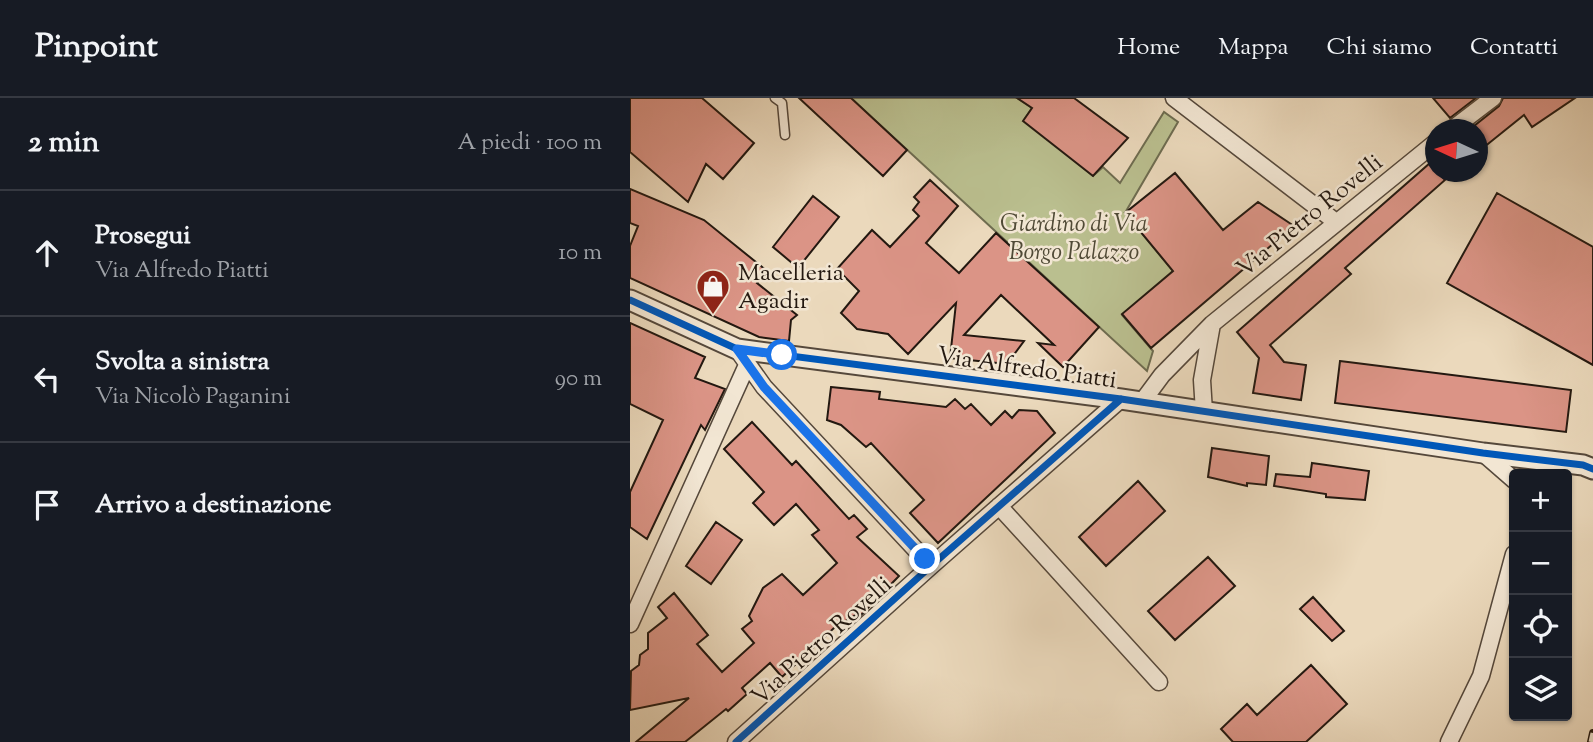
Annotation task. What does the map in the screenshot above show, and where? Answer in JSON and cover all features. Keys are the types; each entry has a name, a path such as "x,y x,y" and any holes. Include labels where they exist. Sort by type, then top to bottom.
{"street":[{"path":"1174,98 1336,222"},
{"path":"1465,119 1493,98"},
{"name":"Via Pietro Rovelli","path":"1142,402 1161,376 1212,324 1425,151"},
{"name":"Via Alfredo Piatti","path":"630,300 742,357 1121,399 1581,470"},
{"path":"1204,412 1202,380 1212,324"},
{"path":"742,357 764,387 931,566"},
{"path":"630,624 742,357"},
{"name":"Via Pietro Rovelli","path":"736,742 1121,399"},
{"path":"1483,453 1509,476"},
{"path":"999,506 1159,682"},
{"path":"1449,742 1481,676 1509,572"}],"lane":[{"path":"775,98 782,103 785,135"}],"green space":[{"name":"Giardino di Via Borgo Palazzo","path":"851,98 1017,98 1032,108 1024,120 1093,176 1103,167 1120,183 1164,112 1178,122 1125,213 1173,271 1172,275 1122,315 1153,351 1147,371"}],"building":[{"path":"630,98 702,98 754,143 723,179 706,164 688,202 630,152"},
{"path":"799,98 851,98 907,150 883,176"},
{"path":"1017,98 1074,98 1128,138 1093,176 1023,121 1032,108"},
{"path":"1433,98 1476,98 1450,118"},
{"path":"1503,98 1575,98 1532,127 1524,115 1488,144 1488,119 1483,119 1499,106"},
{"path":"1425,167 1425,182 1443,182 1345,268 1351,274 1270,345 1284,362 1306,365 1301,400 1253,393 1259,358 1237,332"},
{"path":"1175,173 1223,230 1258,202 1294,226 1151,348 1122,314 1173,271 1125,213"},
{"path":"930,180 958,206 926,243 959,273 996,233 1099,327 1063,367 1038,343 1054,345 1001,295 964,335 1024,341 1007,364 950,358 956,303 908,354 888,334 857,329 841,313 859,291 837,269 872,230 890,247 919,216 913,210 919,202 914,197"},
{"path":"630,189 704,220 767,271 757,283 797,315 791,320 789,341 759,337 630,278 630,246 638,226 630,223"},
{"path":"1497,193 1593,247 1593,365 1447,283"},
{"path":"813,196 839,217 798,268 773,247"},
{"path":"630,323 705,357 695,378 725,389 705,430 701,425 647,539 630,527 630,492 663,420 630,404"},
{"path":"1340,361 1571,390 1566,432 1335,403"},
{"path":"831,387 880,392 879,399 946,407 955,399 965,409 971,404 991,425 1005,411 1012,418 1019,410 1037,411 1055,433 938,543 910,513 924,500 871,443 866,447 841,425 827,420"},
{"path":"752,422 792,465 796,461 849,519 854,515 867,529 857,537 899,576 861,615 859,613 835,627 782,677 770,663 742,688 747,694 685,742 636,742 689,698 630,710 631,671 639,665 640,655 648,649 648,633 667,618 658,607 674,593 708,635 697,644 722,672 754,643 742,629 752,621 749,616 763,588 782,574 803,595 837,563 812,535 819,530 796,504 774,525 753,503 764,492 724,449"},
{"path":"1212,448 1269,456 1266,485 1247,483 1247,486 1208,477"},
{"path":"1312,463 1369,471 1365,500 1326,497 1326,494 1274,486 1276,474 1310,477"},
{"path":"1138,481 1165,511 1106,566 1079,537"},
{"path":"716,522 742,540 711,584 686,566"},
{"path":"1208,557 1235,586 1175,640 1148,611"},
{"path":"1313,597 1344,631 1332,641 1300,609"},
{"path":"1311,665 1347,704 1306,742 1233,742 1221,729 1247,704 1257,715"}],"railway":[{"path":"1591,742 1593,733"}],"cycle path":[{"path":"630,300 737,349 1121,399 1483,453 1583,465 1593,469"},
{"path":"736,742 1121,399"}],"place":[{"name":"Macelleria Agadir","path":"713,316"}],"route":[{"path":"782,355 737,349 764,387 925,559"}]}
